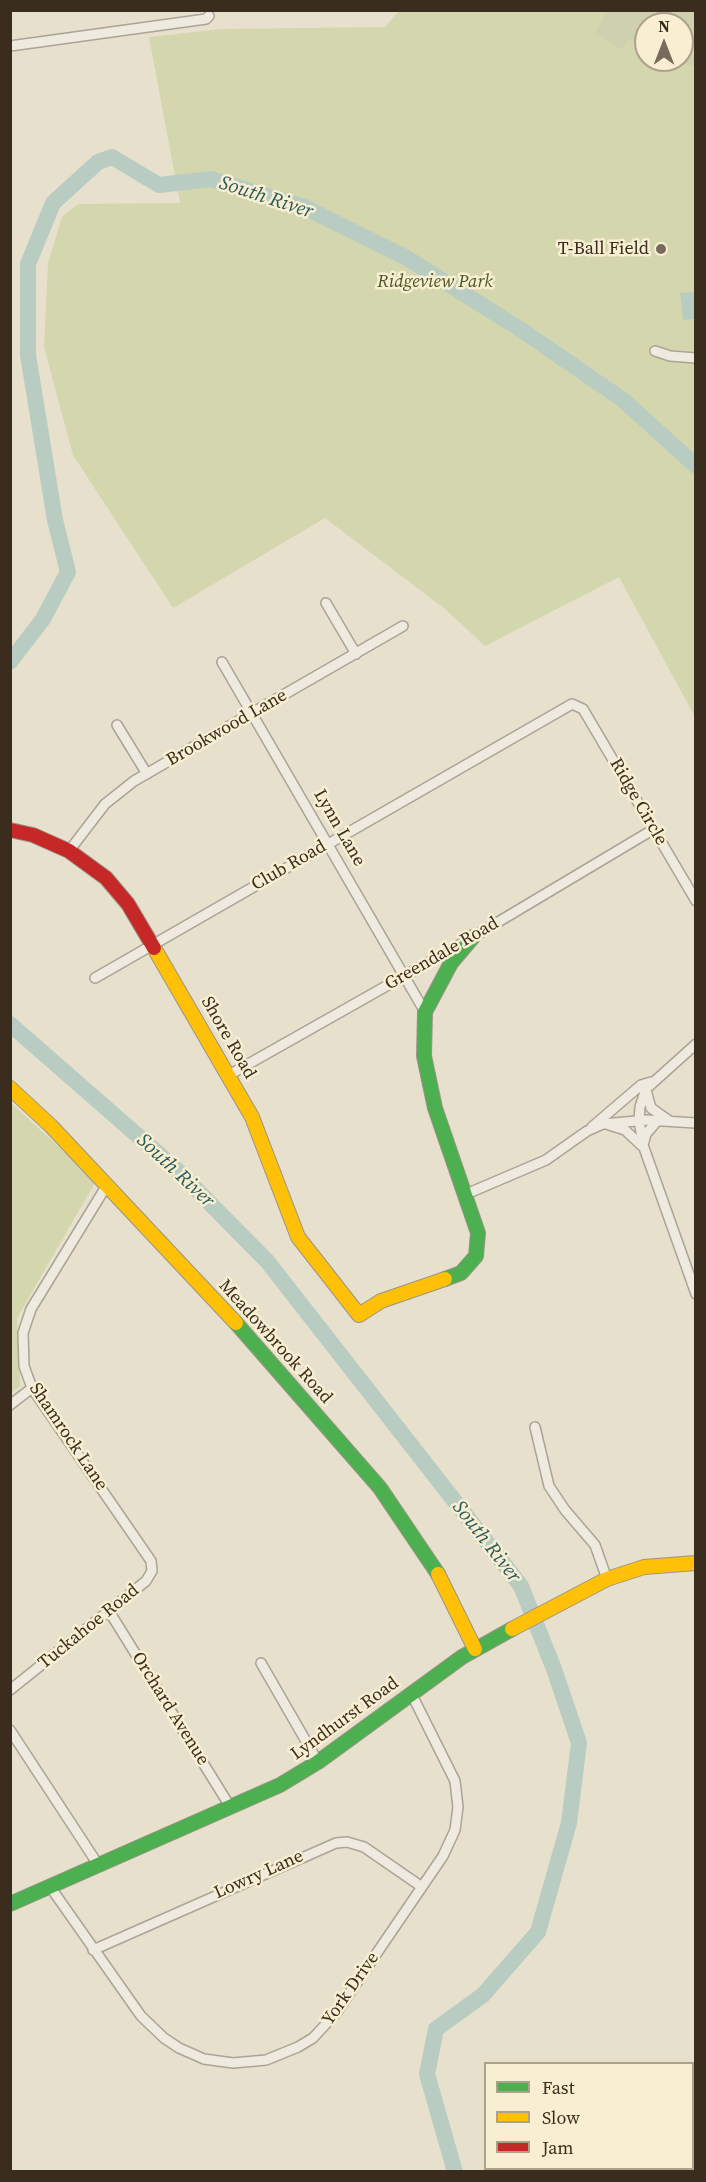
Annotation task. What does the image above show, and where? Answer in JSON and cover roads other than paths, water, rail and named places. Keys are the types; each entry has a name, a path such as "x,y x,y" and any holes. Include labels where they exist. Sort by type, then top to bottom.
{"street":[{"path":"10,46 195,21 209,16"},
{"path":"655,351 670,356 696,358"},
{"path":"326,603 356,654"},
{"name":"Brookwood Lane","path":"69,851 105,804 147,774 403,626"},
{"name":"Lynn Lane","path":"222,662 426,1012"},
{"name":"Club Road","path":"95,978 567,705 577,705"},
{"name":"Ridge Circle","path":"577,705 583,709 696,901"},
{"path":"117,725 147,774"},
{"name":"Greendale Road","path":"229,1075 473,937 654,829"},
{"name":"Shore Road","path":"10,830 33,835 69,851 91,866 119,892 153,945 229,1075 263,1142 298,1237 359,1315 381,1301 461,1272 472,1263 478,1248 478,1239 464,1195"},
{"path":"473,937 451,963 426,1012 424,1056 428,1081 464,1195 546,1160 587,1131 641,1085 648,1086"},
{"path":"696,1044 648,1086 639,1107 643,1147 696,1294"},
{"path":"648,1086 651,1108 659,1116 670,1121"},
{"name":"Meadowbrook Road","path":"10,1088 107,1185 239,1327 380,1488 433,1563 475,1649"},
{"path":"587,1131 603,1124 639,1120 696,1123"},
{"path":"643,1147 646,1134 657,1120"},
{"path":"603,1124 625,1131 643,1147"},
{"name":"Shamrock Lane","path":"107,1185 73,1238 26,1321 22,1354 32,1388 149,1557"},
{"path":"10,1405 32,1388"},
{"path":"535,1427 549,1486 595,1545 607,1579"},
{"name":"Tuckahoe Road","path":"10,1690 110,1611 150,1576 153,1566 149,1557"},
{"name":"Lyndhurst Road","path":"10,1904 51,1888 280,1785 318,1762 475,1649 607,1579 644,1567 696,1563"},
{"name":"Orchard Avenue","path":"110,1611 231,1808"},
{"path":"261,1663 318,1762"},
{"name":"York Drive","path":"51,1888 141,2016 164,2038 179,2048 217,2062 233,2063 266,2060 298,2047 323,2029 422,1887 449,1844 455,1830 458,1807 451,1767 411,1693"},
{"path":"10,1730 99,1866"},
{"name":"Lowry Lane","path":"93,1950 336,1842 348,1842 364,1847 422,1887"}],"waterway":[{"name":"South River","path":"10,662 43,619 68,572 55,520 28,355 28,264 53,203 98,162 112,157 159,185 211,179 304,207 407,258 523,331 623,400 696,466"},
{"name":"South River","path":"10,1024 177,1170 267,1261 521,1586 554,1669 579,1743 569,1823 538,1932 483,1995 436,2029 427,2074 455,2172"}],"place":[{"name":"T-Ball Field","path":"661,249"}],"park label":[{"name":"Ridgeview Park","path":"435,282"}]}
